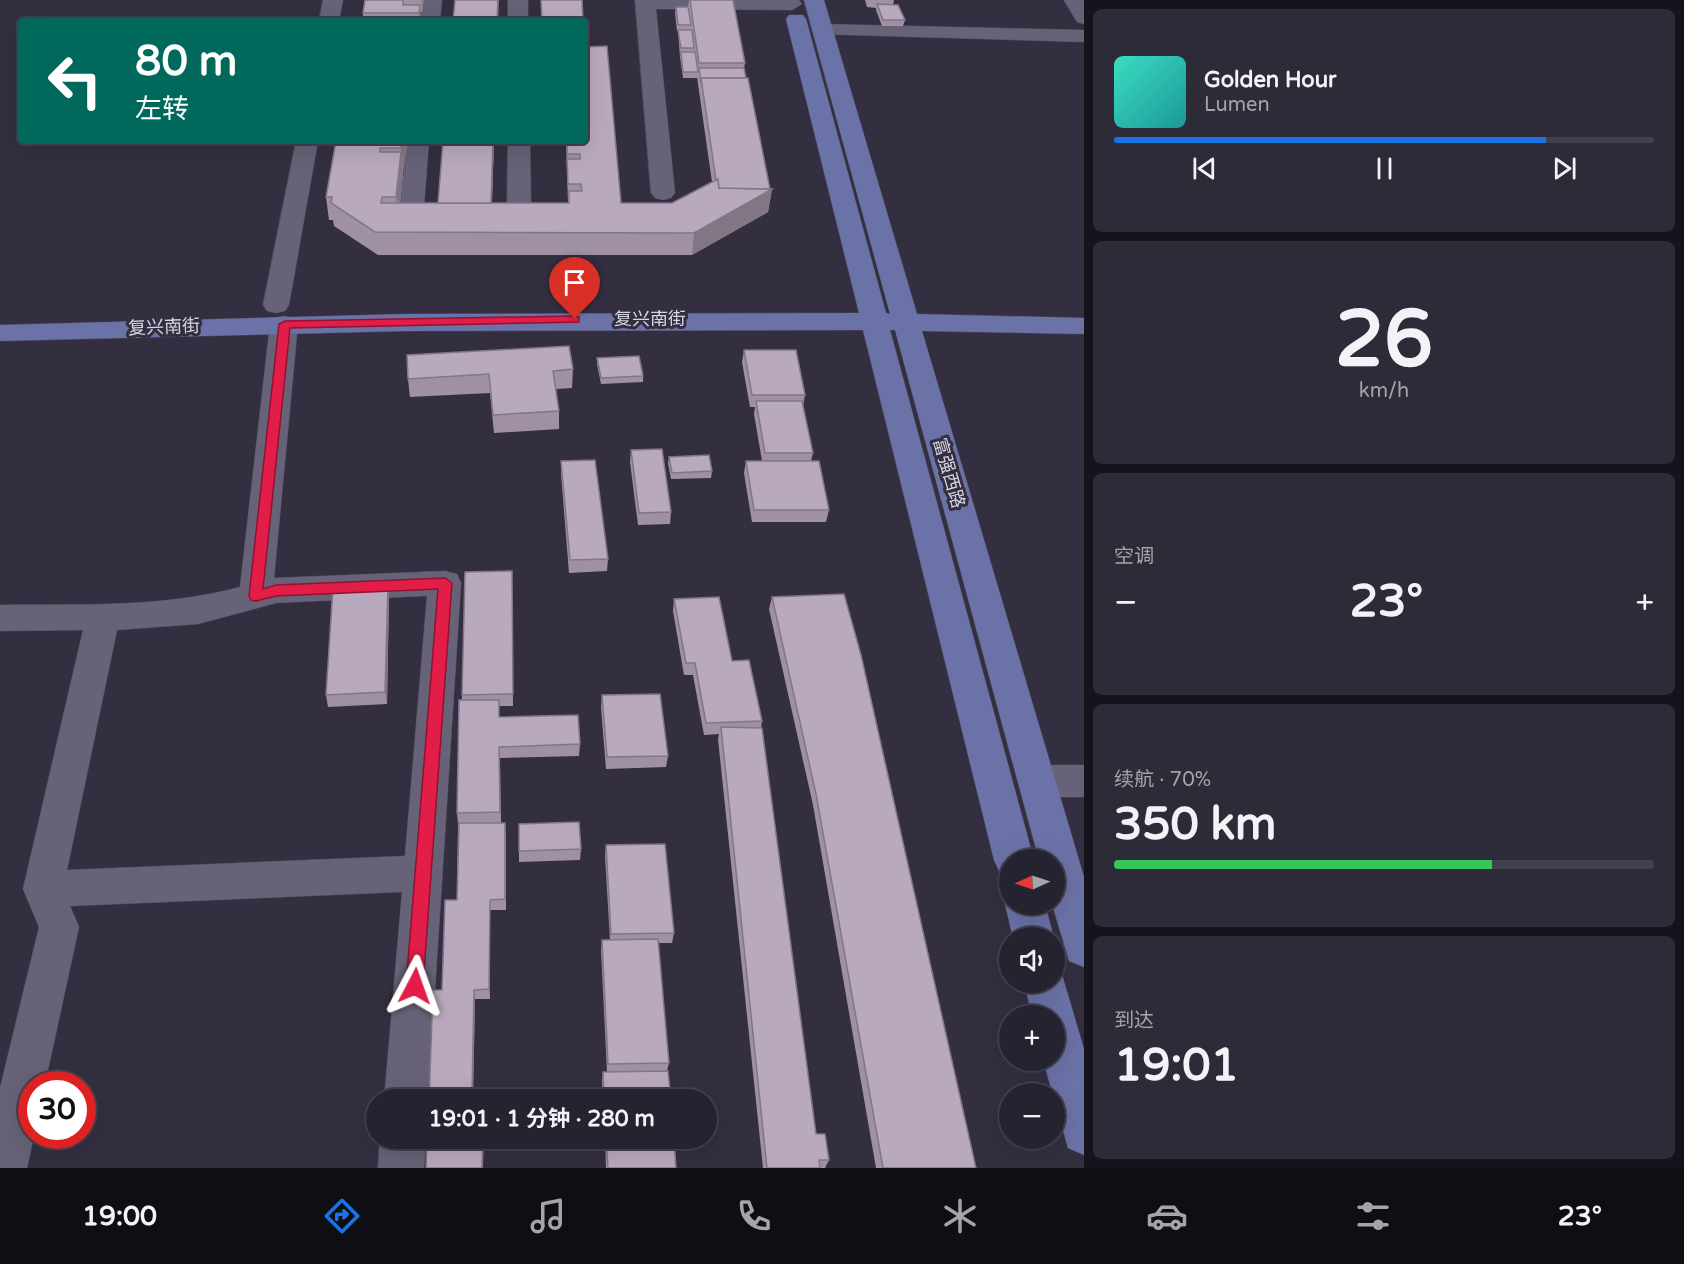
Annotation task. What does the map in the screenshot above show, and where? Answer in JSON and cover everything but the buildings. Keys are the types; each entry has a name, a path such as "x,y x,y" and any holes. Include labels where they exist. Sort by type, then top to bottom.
{"main road":[{"name":"富强西路","path":"799,1 822,30 1084,947"},
{"name":"富强西路","path":"799,1 872,312 1011,849"},
{"name":"复兴南街","path":"0,313 641,319 1084,306"},
{"name":"复兴南街","path":"903,312 1084,326"},
{"name":"复兴南街","path":"0,333 280,315"},
{"path":"1065,1059 1084,1132"}],"street":[{"path":"330,18 333,0"},
{"path":"430,18 432,0"},
{"path":"518,0 518,18"},
{"path":"1074,0 1084,18"},
{"path":"663,193 645,2 799,1"},
{"path":"822,30 1084,36"},
{"path":"256,596 280,315 307,144"},
{"path":"412,206 418,144"},
{"path":"519,144 519,203"},
{"path":"0,618 103,617 198,611 276,590 445,583 407,1089"},
{"path":"4,1168 59,927 43,889 103,617"},
{"path":"1037,781 1084,781"},
{"path":"43,889 423,873"},
{"path":"401,1168 402,1149"}],"route":[{"path":"415,986 445,583 276,590 256,596 285,324 575,319"}]}
